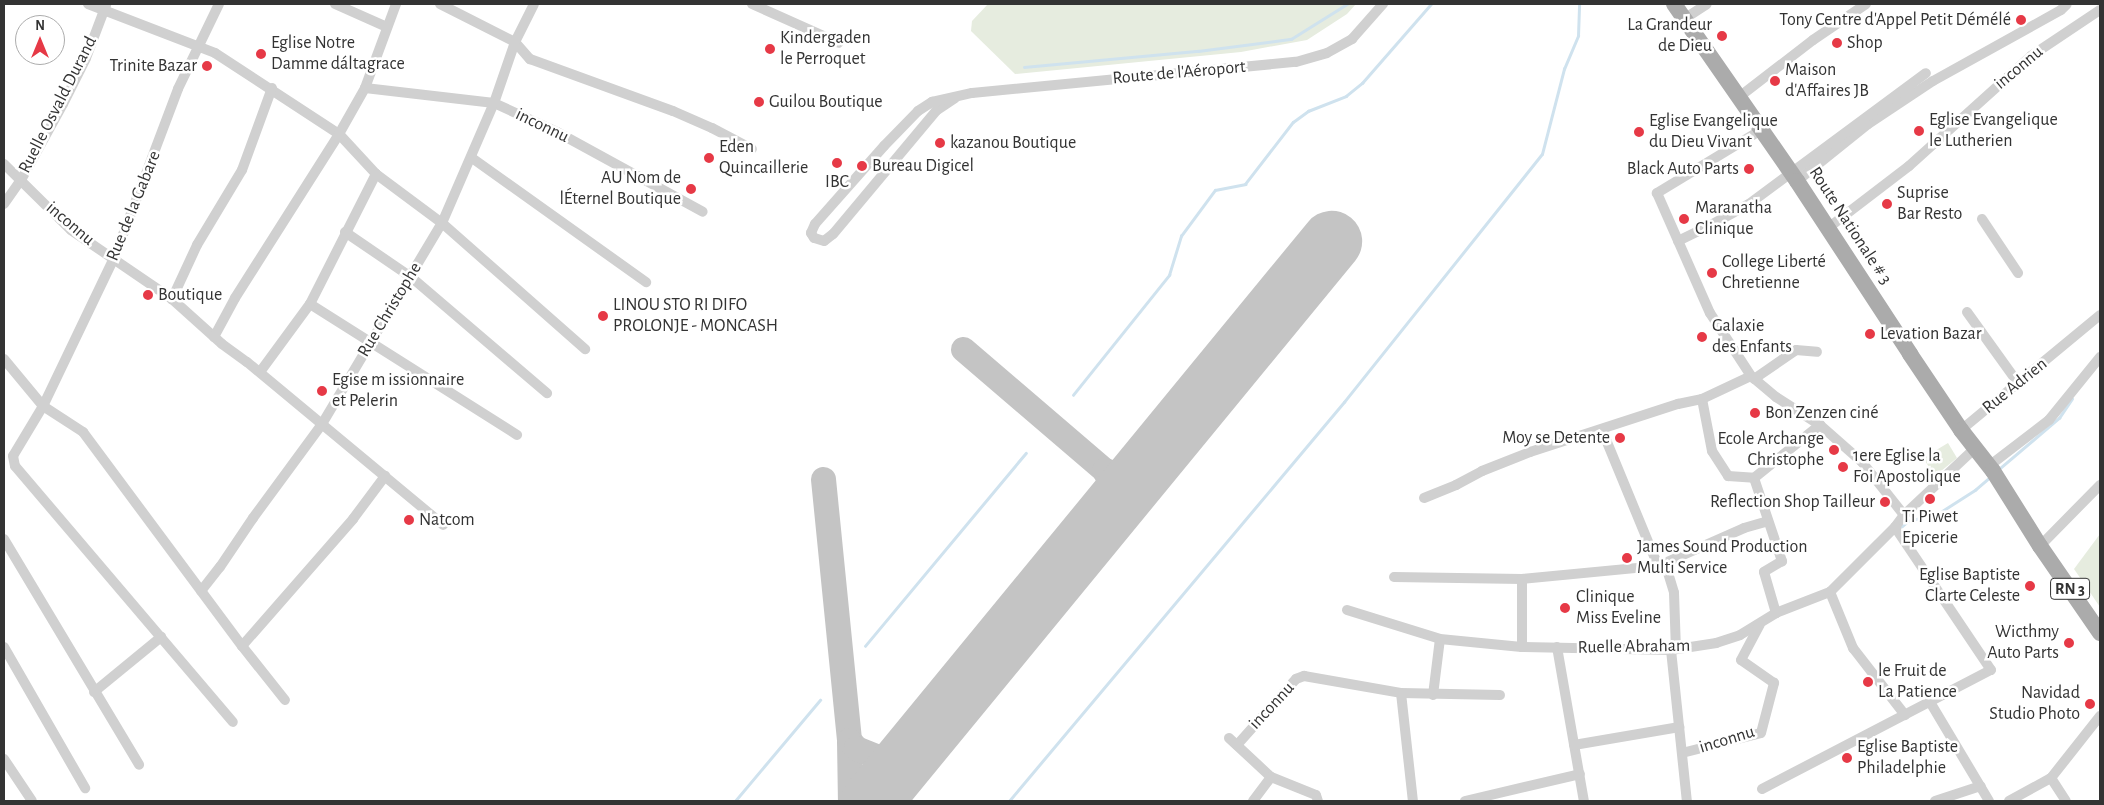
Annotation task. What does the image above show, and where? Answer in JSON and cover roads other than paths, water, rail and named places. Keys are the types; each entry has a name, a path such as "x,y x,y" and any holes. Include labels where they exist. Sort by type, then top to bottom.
{"main road":[{"name":"Route Nationale # 3","path":"1674,4 1794,177 1961,430 1992,471 2040,546 2100,633"}],"street":[{"path":"88,4 105,7 200,46 272,88 340,134 376,174 442,223 585,349"},
{"name":"Rue de la Gabare","path":"13,456 42,406 114,258 178,89 219,4"},
{"path":"336,4 387,28"},
{"path":"218,340 235,298 340,134 365,88 396,4"},
{"path":"440,4 515,42 530,59 673,111 712,128 752,149"},
{"name":"Rue Christophe","path":"201,591 322,424 442,223 472,158 494,103 515,42 534,4"},
{"path":"752,4 839,43"},
{"name":"Route de l'Aéroport","path":"955,98 936,111 833,234 824,241 814,238 811,234 815,224 918,111 932,102 972,93 1296,62 1327,53 1352,39 1383,4"},
{"path":"1684,19 1707,4"},
{"path":"1739,97 1813,40 1866,4"},
{"name":"inconnu","path":"1794,177 1924,86 2060,10 2067,4"},
{"name":"Ruelle Osvald Durand","path":"4,204 21,180 63,104 86,58 105,7"},
{"name":"inconnu","path":"1828,228 1909,166 2031,56 2100,10"},
{"path":"1678,241 1711,226 1794,177 1926,73"},
{"path":"172,299 197,245 242,170 272,88"},
{"name":"inconnu","path":"365,88 494,103 557,132 703,212"},
{"path":"1761,130 1657,193 1710,312 1753,377 1776,397 1820,425 1862,462 1904,515"},
{"path":"472,158 646,282"},
{"name":"inconnu","path":"4,164 71,230 172,299 218,340 248,362 443,525"},
{"path":"260,372 310,304 376,174"},
{"path":"1982,219 2018,273"},
{"path":"346,232 411,277 547,393"},
{"path":"310,304 372,341 517,435"},
{"path":"1967,312 2018,383"},
{"name":"Rue Adrien","path":"1961,430 2100,315"},
{"path":"1424,498 1456,485 1482,471 1530,452 1678,404 1702,399 1753,377 1796,350 1817,352"},
{"path":"4,359 42,406 83,432 242,646 285,700"},
{"path":"1992,471 2049,420 2098,363"},
{"path":"1702,399 1712,452 1728,476 1754,478 1820,425"},
{"name":"inconnu","path":"1602,430 1674,593 1673,650 1679,727 1688,801"},
{"path":"4,448 13,456 16,466 233,722"},
{"name":"Ruelle Abraham","path":"1347,610 1440,639 1522,647 1673,650 1716,644 1740,636 1776,614 1830,592 1897,529 1904,515 1975,448"},
{"path":"242,646 353,518 385,476"},
{"path":"1754,478 1782,562 1764,572 1776,614"},
{"path":"2040,546 2100,485"},
{"path":"1394,577 1522,579 1662,564 1744,528 1768,521"},
{"path":"1762,789 1990,670 1897,529"},
{"path":"4,539 139,765"},
{"path":"1522,579 1522,647"},
{"path":"1830,592 1853,648 1905,715"},
{"name":"inconnu","path":"1682,753 1761,733 1774,683 1741,660 1761,623"},
{"path":"94,692 161,637"},
{"path":"1433,695 1440,639"},
{"path":"4,647 85,788"},
{"path":"1557,647 1584,801"},
{"name":"inconnu","path":"1318,801 1316,796 1271,777 1233,741 1296,679 1304,676 1401,693 1500,695"},
{"path":"1401,693 1413,801"},
{"path":"1930,702 1989,801"},
{"path":"2009,801 2051,778 2100,716"},
{"name":"inconnu","path":"1574,745 1679,727"},
{"path":"4,759 32,801"},
{"path":"1465,801 1580,774"},
{"path":"1253,801 1271,777"},
{"path":"2051,778 2066,801"},
{"path":"1936,801 1981,786"}],"waterway":[{"path":"1024,67 1198,51 1291,39 1347,4"},
{"path":"1073,395 1169,275 1181,236 1215,190 1245,184 1293,122 1308,111 1346,96 1362,83 1431,4"},
{"path":"1009,801 1344,402 1542,154 1564,69 1578,36 1579,4"},
{"path":"1999,469 2059,418 2072,399"},
{"path":"865,646 1026,453"},
{"path":"1900,528 1908,521 1939,513 1975,490 1989,478"},
{"path":"735,801 820,700"}],"place":[{"name":"Tony Centre d'Appel Petit Démélé","path":"2021,20"},
{"name":"La Grandeur de Dieu","path":"1722,36"},
{"name":"Shop","path":"1837,43"},
{"name":"Kindergaden le Perroquet","path":"770,49"},
{"name":"Eglise Notre Damme dáltagrace","path":"261,54"},
{"name":"Trinite Bazar","path":"207,66"},
{"name":"Maison d'Affaires JB","path":"1775,81"},
{"name":"Guilou Boutique","path":"759,102"},
{"name":"Eglise Evangelique le Lutherien","path":"1919,131"},
{"name":"Eglise Evangelique du Dieu Vivant","path":"1639,132"},
{"name":"kazanou Boutique","path":"940,143"},
{"name":"Eden Quincaillerie","path":"709,158"},
{"name":"IBC","path":"837,163"},
{"name":"Bureau Digicel","path":"862,166"},
{"name":"Black Auto Parts","path":"1749,169"},
{"name":"AU Nom de lÉternel Boutique","path":"691,189"},
{"name":"Suprise Bar Resto","path":"1887,204"},
{"name":"Maranatha Clinique","path":"1684,219"},
{"name":"College Liberté Chretienne","path":"1712,273"},
{"name":"Boutique","path":"148,295"},
{"name":"LINOU STO RI DIFO PROLONJE - MONCASH","path":"603,316"},
{"name":"Levation Bazar","path":"1870,334"},
{"name":"Galaxie des Enfants","path":"1702,337"},
{"name":"Egise m issionnaire et Pelerin","path":"322,391"},
{"name":"Bon Zenzen ciné","path":"1755,413"},
{"name":"Moy se Detente","path":"1620,438"},
{"name":"Ecole Archange Christophe","path":"1834,450"},
{"name":"1ere Eglise la Foi Apostolique","path":"1843,467"},
{"name":"Ti Piwet Epicerie","path":"1930,499"},
{"name":"Reflection Shop Tailleur","path":"1885,502"},
{"name":"Natcom","path":"409,520"},
{"name":"James Sound Production Multi Service","path":"1627,558"},
{"name":"Eglise Baptiste Clarte Celeste","path":"2030,586"},
{"name":"Clinique Miss Eveline","path":"1565,608"},
{"name":"Wicthmy Auto Parts","path":"2069,643"},
{"name":"le Fruit de La Patience","path":"1868,682"},
{"name":"Navidad Studio Photo","path":"2090,704"},
{"name":"Eglise Baptiste Philadelphie","path":"1847,758"}]}
